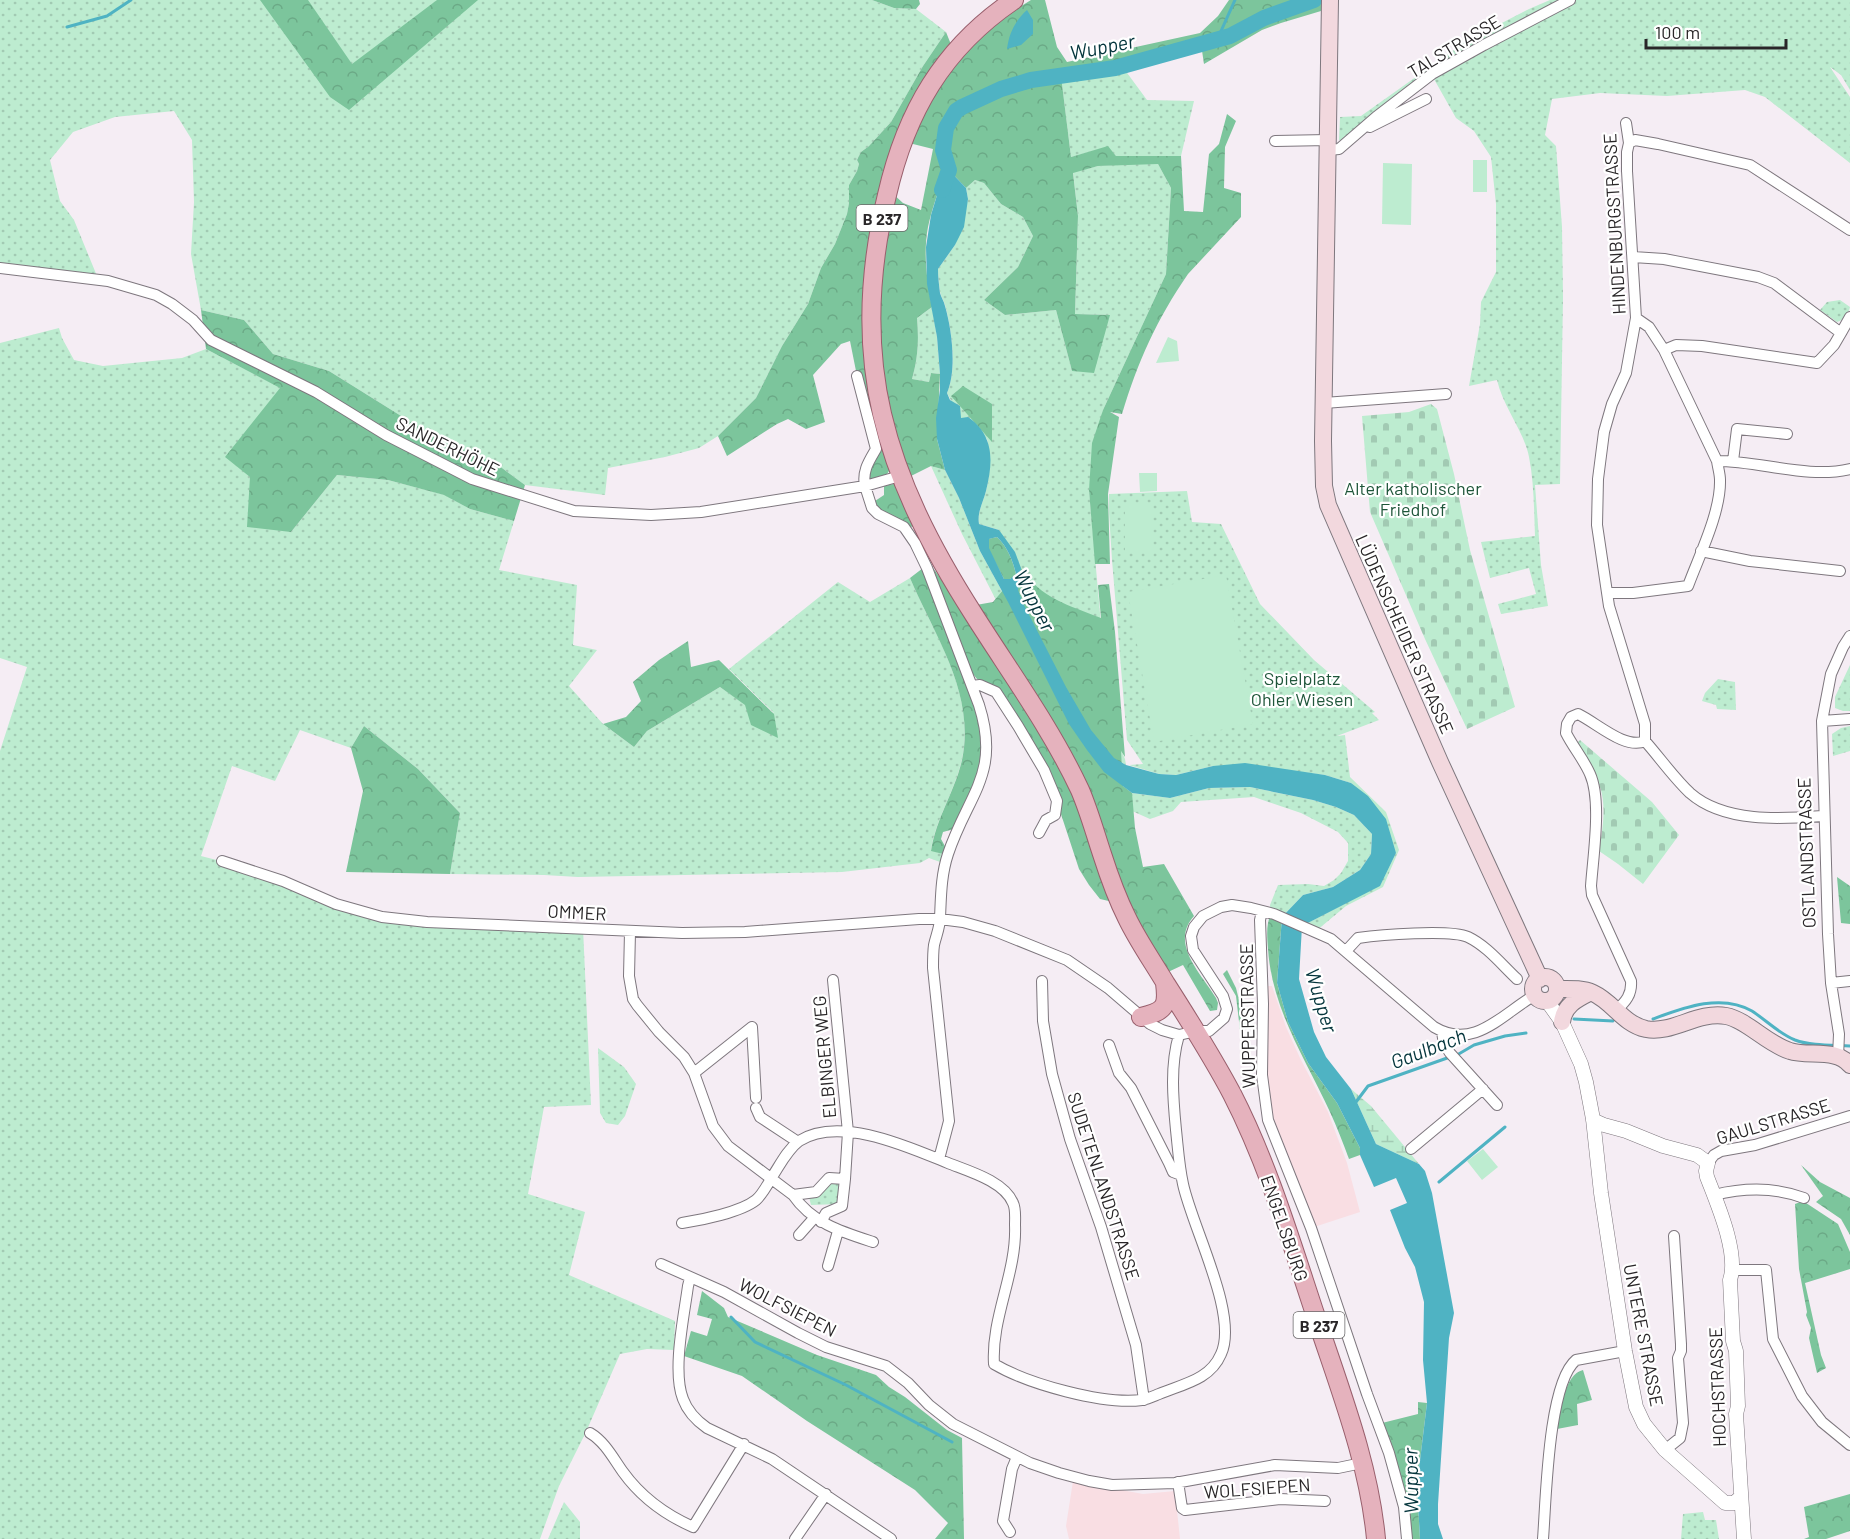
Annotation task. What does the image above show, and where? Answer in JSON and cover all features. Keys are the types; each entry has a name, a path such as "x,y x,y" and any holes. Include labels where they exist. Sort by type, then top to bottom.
{"main road":[{"name":"B 237","path":"1014,0 970,35 948,60 928,87 902,141 886,198 873,275 871,337 878,400 887,439 917,516 947,572 1041,720 1072,775 1081,792 1125,914 1194,1032"},
{"name":"LÜDENSCHEIDER STRASSE","path":"1329,4 1324,403 1324,478 1328,505 1440,762 1540,979 1535,984 1546,995"},
{"path":"1141,1017 1164,1007 1167,998 1164,981"},
{"path":"1546,995 1579,990 1591,992 1605,1000 1634,1025 1656,1030 1704,1017 1726,1016 1738,1021 1776,1046 1787,1050 1803,1054 1842,1057"},
{"path":"1562,1022 1564,1012 1574,1000 1591,992"},
{"name":"ENGELSBURG","path":"1194,1032 1235,1100 1272,1189 1362,1463 1373,1511 1376,1539"}],"street":[{"name":"TALSTRASSE","path":"1328,145 1339,149 1432,74 1570,0"},
{"name":"TALSTRASSE","path":"1362,130 1377,125 1426,99"},
{"name":"HINDENBURGSTRASSE","path":"1626,123 1629,143 1627,171 1636,318 1626,373 1612,404 1604,432 1598,479 1597,525 1612,621 1645,724 1645,741"},
{"path":"1629,143 1635,140 1658,144 1750,165 1850,230"},
{"path":"1275,141 1328,145"},
{"path":"1633,257 1662,259 1774,282 1840,333"},
{"name":"SANDERHÖHE","path":"0,268 90,278 117,283 156,295 193,320 211,340 316,392 386,435 472,479 574,511 651,515 701,512 866,486 900,476"},
{"path":"1607,593 1650,592 1688,586 1719,498 1718,461 1664,350 1649,327 1636,318"},
{"path":"1664,350 1676,345 1702,346 1817,363 1834,345 1850,318"},
{"path":"857,376 876,449 866,467 864,478 872,508 878,514 904,527 915,543 927,568 972,686 985,726 987,745 981,783 948,855 934,947 933,968 949,1121 939,1159"},
{"path":"1324,403 1446,394"},
{"path":"1733,461 1737,429 1787,434"},
{"path":"1718,461 1814,471 1850,469"},
{"path":"1701,550 1750,561 1840,571"},
{"name":"OSTLANDSTRASSE","path":"1842,1057 1831,983 1823,816 1822,721 1831,674 1850,636"},
{"path":"972,686 981,685 996,692 1044,770 1057,801 1055,815 1046,820 1039,832"},
{"path":"1616,1011 1626,1002 1630,994 1631,981 1592,896 1596,816 1594,790 1590,772 1566,734 1565,728 1571,717 1578,714 1627,742 1645,741 1688,791 1718,810 1774,819 1823,816"},
{"path":"1822,721 1850,719"},
{"name":"OMMER","path":"222,861 283,881 336,904 382,917 428,922 630,932 745,932 891,920 940,919 963,922 995,931 1067,960 1099,981 1156,1028 1194,1032"},
{"path":"682,1223 731,1211 757,1200 783,1159 798,1142 824,1132 848,1132 874,1136 985,1177 1003,1190 1013,1202 1016,1241 993,1343 994,1364 1025,1378 1086,1396 1113,1400 1144,1400 1196,1381 1211,1369 1222,1353 1226,1334 1222,1303 1192,1218 1181,1175 1174,1108 1175,1047 1194,1032 1224,1018 1227,1009 1225,999 1193,950 1191,936 1194,927 1203,916 1221,907 1239,906 1274,914 1331,939 1434,1027 1453,1035 1475,1033 1546,995 1562,1022 1581,1064 1597,1126 1626,1131 1664,1146 1697,1155 1708,1163"},
{"name":"WUPPERSTRASSE","path":"1262,911 1260,920 1263,1004 1262,1075 1268,1120 1315,1241 1389,1453 1404,1507 1407,1539"},
{"path":"630,932 629,976 633,999 649,1022 684,1057 694,1073 713,1126 728,1146 793,1195 802,1209 838,1231 873,1242"},
{"path":"1346,951 1358,938 1444,933 1462,935 1474,940 1517,979"},
{"name":"ELBINGER WEG","path":"799,1235 826,1213 842,1206 848,1132 833,980"},
{"name":"SUDETENLANDSTRASSE","path":"1042,981 1043,1020 1052,1074 1070,1139 1101,1227 1136,1345 1144,1400"},
{"path":"1831,983 1850,981"},
{"path":"694,1073 752,1027 756,1103 760,1117 798,1142"},
{"path":"1442,1032 1444,1044 1497,1105"},
{"path":"1108,1045 1119,1074 1131,1088 1173,1172 1181,1175"},
{"path":"1411,1149 1483,1089"},
{"name":"GAULSTRASSE","path":"1708,1163 1714,1155 1721,1151 1755,1145 1850,1116"},
{"name":"UNTERE STRASSE","path":"1597,1126 1601,1193 1625,1351 1636,1407 1644,1424 1665,1450 1725,1503 1744,1537"},
{"name":"HOCHSTRASSE","path":"1708,1163 1707,1176 1731,1247 1733,1270 1730,1280 1738,1406 1736,1414 1744,1537"},
{"path":"793,1195 816,1192 829,1178 844,1179"},
{"path":"1714,1196 1758,1190 1792,1194 1804,1198"},
{"path":"828,1266 838,1231"},
{"path":"1665,1450 1680,1438 1683,1423 1678,1358 1681,1344 1674,1236"},
{"name":"WOLFSIEPEN","path":"661,1264 724,1292 798,1334 826,1347 886,1366 953,1424 1017,1457 1059,1473 1112,1485 1178,1482 1275,1465 1338,1468 1362,1463"},
{"path":"1733,1270 1766,1270 1773,1339 1802,1396 1822,1422 1850,1445"},
{"path":"690,1278 678,1379 683,1400 698,1421 707,1428 772,1459 891,1539"},
{"path":"1543,1539 1551,1437 1563,1380 1576,1360 1625,1351"},
{"path":"590,1433 602,1443 640,1492 661,1510 693,1527"},
{"path":"688,1539 744,1444"},
{"path":"1010,1532 1004,1521 1012,1469 1017,1457"},
{"name":"WOLFSIEPEN","path":"1178,1482 1182,1508 1185,1510 1280,1499 1325,1501"},
{"path":"795,1539 826,1494"},
{"path":"1725,1503 1734,1503 1741,1497"}],"shaded area":[{"path":"1268,986 1272,986 1286,1027 1328,1112 1347,1163 1360,1212 1311,1228 1270,1119 1266,1076 1265,1012"},
{"path":"1073,1481 1143,1494 1175,1491 1180,1539 1069,1539 1066,1526"}],"green space":[{"path":"0,0 872,0 894,8 916,9 946,32 923,66 891,122 861,152 857,160 859,164 857,171 849,185 847,214 835,244 821,268 808,304 782,346 756,398 718,436 699,448 608,468 605,495 525,485 498,465 430,434 329,371 273,354 244,320 201,310 191,254 194,202 192,140 174,111 115,117 73,132 50,160 60,201 74,220 97,276 0,266"},
{"path":"260,0 308,0 352,64 437,0 478,0 349,110 330,97"},
{"path":"872,0 919,0 920,4 916,9 894,8"},
{"path":"1031,0 1045,0 1057,47 1067,62 1200,33 1218,16 1229,0 1321,0 1321,11 1262,30 1204,64 1201,44 1115,68 1061,76 1071,157 1108,146 1116,156 1181,156 1184,211 1203,212 1209,154 1219,144 1227,114 1236,121 1225,147 1224,188 1241,193 1241,217 1188,274 1149,341 1122,414 1110,412 1119,417 1108,494 1110,564 1095,564 1089,490 1092,443 1103,410 1166,274 1171,188 1158,164 1098,166 1073,173 1078,216 1075,314 1110,315 1094,373 1072,371 1056,310 1005,315 984,300 1018,267 1033,236 1023,217 1001,204 984,183 975,180 966,188 949,170 944,172 931,213 926,247 926,267 932,307 917,318 918,349 912,379 929,382 931,373 940,374 937,439 945,470 931,466 907,478 893,439 882,397 876,339 878,281 892,193 903,203 921,210 933,149 897,140 874,226 866,286 865,315 871,386 891,468 887,474 871,480 867,478 868,468 879,450 857,376 850,341 841,344 813,375 825,422 806,429 788,419 727,456 718,436 756,398 782,346 808,304 821,268 835,244 847,214 849,185 857,171 859,164 857,160 861,152 891,122 923,66 946,32 952,47 959,54 994,23"},
{"path":"1550,0 1850,0 1850,90 1841,75 1830,67 1850,97 1850,163 1765,97 1745,90 1667,96 1600,93 1552,99 1545,135 1556,146 1562,227 1560,484 1535,485 1541,565 1548,606 1501,614 1498,604 1536,594 1529,568 1490,578 1481,542 1535,536 1532,476 1523,438 1497,380 1469,386 1480,324 1481,302 1496,272 1496,204 1491,157 1474,131 1456,118 1430,72 1342,141 1339,140 1340,117 1361,116 1465,42"},
{"path":"1122,66 1147,100 1194,101 1181,156 1116,156 1108,147 1071,157 1061,76"},
{"path":"1473,160 1487,160 1487,192 1473,192"},
{"path":"1383,163 1412,164 1411,225 1382,224"},
{"path":"1158,164 1171,188 1166,274 1103,410 1089,490 1110,725 1126,765 1114,758 999,530 979,524 988,478 987,439 961,419 947,393 953,362 948,315 940,292 938,269 955,245 968,199 966,188 975,180 984,183 1001,204 1023,217 1033,236 1018,267 984,300 1005,315 1056,310 1072,371 1109,315 1075,314 1078,216 1073,172 1098,166"},
{"path":"1840,300 1850,307 1845,316 1837,322 1820,310 1827,302"},
{"path":"932,307 940,374 931,373 929,382 912,379 918,349 917,318"},
{"path":"201,310 244,320 273,354 329,371 430,434 498,465 525,485 514,521 470,509 444,495 388,480 337,475 291,532 247,527 250,477 225,457 280,388 206,349"},
{"path":"59,328 74,360 103,366 182,358 206,349 281,388 250,477 291,532 337,475 388,480 445,495 470,509 514,521 499,570 577,585 573,645 597,650 569,686 603,724 634,747 647,731 720,687 746,705 774,713 729,669 838,582 870,602 910,578 950,665 963,711 965,735 959,771 933,838 931,850 943,854 940,862 929,858 920,863 842,872 578,877 450,874 460,813 418,769 364,726 351,748 300,730 275,781 232,766 201,856 236,865 382,917 583,928 591,1105 544,1107 528,1194 585,1212 569,1275 675,1321 674,1350 647,1349 620,1354 586,1432 559,1486 540,1539 0,1539 0,751 27,667 0,658 0,343"},
{"path":"1168,337 1177,341 1179,361 1156,363"},
{"path":"963,386 992,404 992,442 951,396"},
{"name":"Alter katholischer Friedhof","path":"1431,404 1437,409 1470,550 1515,707 1467,729 1370,512 1362,416 1409,412"},
{"path":"931,466 945,470 980,551 1008,602 997,602"},
{"path":"1139,473 1157,473 1157,491 1140,492"},
{"path":"898,483 916,525 913,527 875,507 875,501 884,495 884,486"},
{"name":"Spielplatz Ohler Wiesen","path":"1187,491 1192,522 1221,524 1260,604 1314,660 1375,712 1372,713 1379,720 1337,736 1345,735 1350,777 1386,812 1399,850 1383,887 1346,906 1316,931 1302,926 1380,885 1396,853 1351,783 1325,775 1293,771 1213,766 1176,775 1159,774 1129,765 1143,764 1127,740 1112,560 1109,494"},
{"path":"1125,503 1151,503 1151,553 1125,553"},
{"path":"997,537 1009,554 1016,574 1021,568 1037,587 1067,605 1101,618 1098,585 1109,584 1125,757 1121,751 1123,786 1132,793 1135,828 1143,867 1164,864 1194,916 1187,927 1186,948 1196,969 1216,998 1217,1010 1210,1011 1183,965 1168,972 1126,905 1100,899 1089,885 1079,869 1044,770 982,681 973,674 933,568 948,588 976,605 993,602 1014,577 1004,579 988,548 988,539"},
{"path":"923,568 978,717 982,741 979,776 954,829 943,832 941,839 946,848 943,854 931,851 933,839 955,783 962,760 965,735 963,711 950,665 910,578"},
{"path":"1226,575 1253,724 1154,742 1128,592"},
{"path":"688,641 691,667 719,660 774,714 778,738 751,725 745,705 720,687 647,731 634,747 603,724 626,717 641,701 633,682 659,660"},
{"path":"1850,665 1850,711 1843,711 1835,708 1835,697"},
{"path":"1718,679 1735,682 1736,710 1717,709 1716,705 1702,701 1705,693"},
{"path":"364,726 418,769 460,813 450,874 346,872 363,791 351,748"},
{"path":"1850,726 1850,751 1833,756 1832,734 1841,728"},
{"path":"1580,740 1652,802 1679,835 1643,884 1599,851 1603,818 1602,794 1594,771 1577,743"},
{"path":"1250,787 1313,800 1354,815 1372,834 1371,854 1360,870 1333,887 1303,895 1282,917 1271,913 1270,905 1278,885 1324,886 1341,873 1348,861 1348,843 1338,832 1301,813 1254,797 1181,802 1173,811 1150,819 1132,811 1132,793 1170,798 1209,788"},
{"path":"1837,877 1850,886 1850,924 1841,923"},
{"path":"1271,913 1282,917 1277,983 1288,1022 1308,1063 1337,1103 1360,1148 1360,1155 1349,1159 1338,1129 1291,1033 1276,992 1267,939"},
{"path":"1227,970 1236,988 1241,1008 1251,1018 1249,1027 1240,1030 1236,996 1223,974"},
{"path":"598,1048 624,1067 636,1084 625,1116 618,1125 606,1123 600,1113"},
{"path":"1351,1089 1371,1106 1419,1164 1376,1144"},
{"path":"1483,1149 1498,1167 1482,1180 1467,1161"},
{"path":"1801,1165 1820,1182 1850,1198 1850,1235 1841,1219 1816,1202 1823,1196"},
{"path":"839,1182 841,1204 811,1205 809,1197 828,1183"},
{"path":"1803,1201 1838,1224 1850,1252 1850,1269 1805,1283 1826,1368 1817,1373 1809,1338 1811,1328 1806,1315 1799,1269 1795,1204"},
{"path":"702,1291 724,1308 728,1317 817,1355 876,1375 947,1430 962,1438 964,1539 935,1539 948,1523 915,1490 807,1421 742,1376 684,1356 691,1331 707,1336 712,1319 697,1315"},
{"path":"1583,1370 1592,1400 1577,1404 1578,1425 1557,1429 1567,1386 1577,1373"},
{"path":"1418,1402 1427,1403 1417,1485 1420,1539 1408,1539 1382,1423 1418,1414"},
{"path":"1850,1494 1850,1531 1826,1539 1804,1539 1809,1537 1804,1507"},
{"path":"564,1502 580,1522 580,1539 548,1539"},
{"path":"1703,1512 1705,1520 1716,1520 1719,1539 1681,1539 1683,1514"}],"water":[{"path":"1027,10 1033,20 1033,34 1021,45 1007,49 1013,28"},
{"path":"949,170 966,188 968,199 964,227 938,272 940,293 948,316 953,362 947,393 950,400 960,406 961,418 968,417 977,424 990,450 990,470 979,524 999,530 1015,552 1021,568 1018,590 1022,601 1091,730 1114,758 1126,765 1159,774 1176,775 1213,766 1245,763 1325,775 1351,783 1368,796 1386,819 1396,853 1380,886 1302,926 1299,979 1314,1032 1326,1057 1351,1089 1376,1144 1419,1164 1425,1171 1432,1193 1454,1313 1449,1338 1438,1504 1438,1524 1443,1539 1420,1539 1417,1485 1427,1403 1423,1360 1424,1302 1415,1267 1390,1210 1407,1203 1396,1178 1374,1187 1360,1155 1360,1148 1337,1103 1308,1063 1288,1022 1277,983 1282,917 1303,895 1333,887 1360,870 1371,854 1372,834 1354,815 1336,807 1250,787 1209,788 1170,798 1132,793 1104,772 1069,724 980,551 945,470 937,439 936,418 940,374 937,337 927,284 926,247 931,215 944,172","holes":["997,537 1004,545 1013,564 1016,574 1010,579 1004,579 989,548 989,539"]}],"waterway":[{"path":"67,27 107,16 131,0"},
{"path":"1217,40 1235,0"},
{"name":"Wupper","path":"942,190 949,170 943,150 946,128 956,111 962,107 1001,89 1031,80 1115,68 1230,36 1264,18 1314,0"},
{"name":"Gaulbach","path":"1653,1019 1702,1004 1728,1003 1752,1011 1795,1040 1815,1044 1850,1046"},
{"name":"Gaulbach","path":"1574,1019 1613,1021"},
{"name":"Gaulbach","path":"1457,1055 1474,1045 1526,1033"},
{"name":"Gaulbach","path":"1356,1102 1368,1086 1450,1057"},
{"path":"1439,1182 1505,1127"},
{"path":"731,1317 755,1342 846,1385 952,1442"}]}
